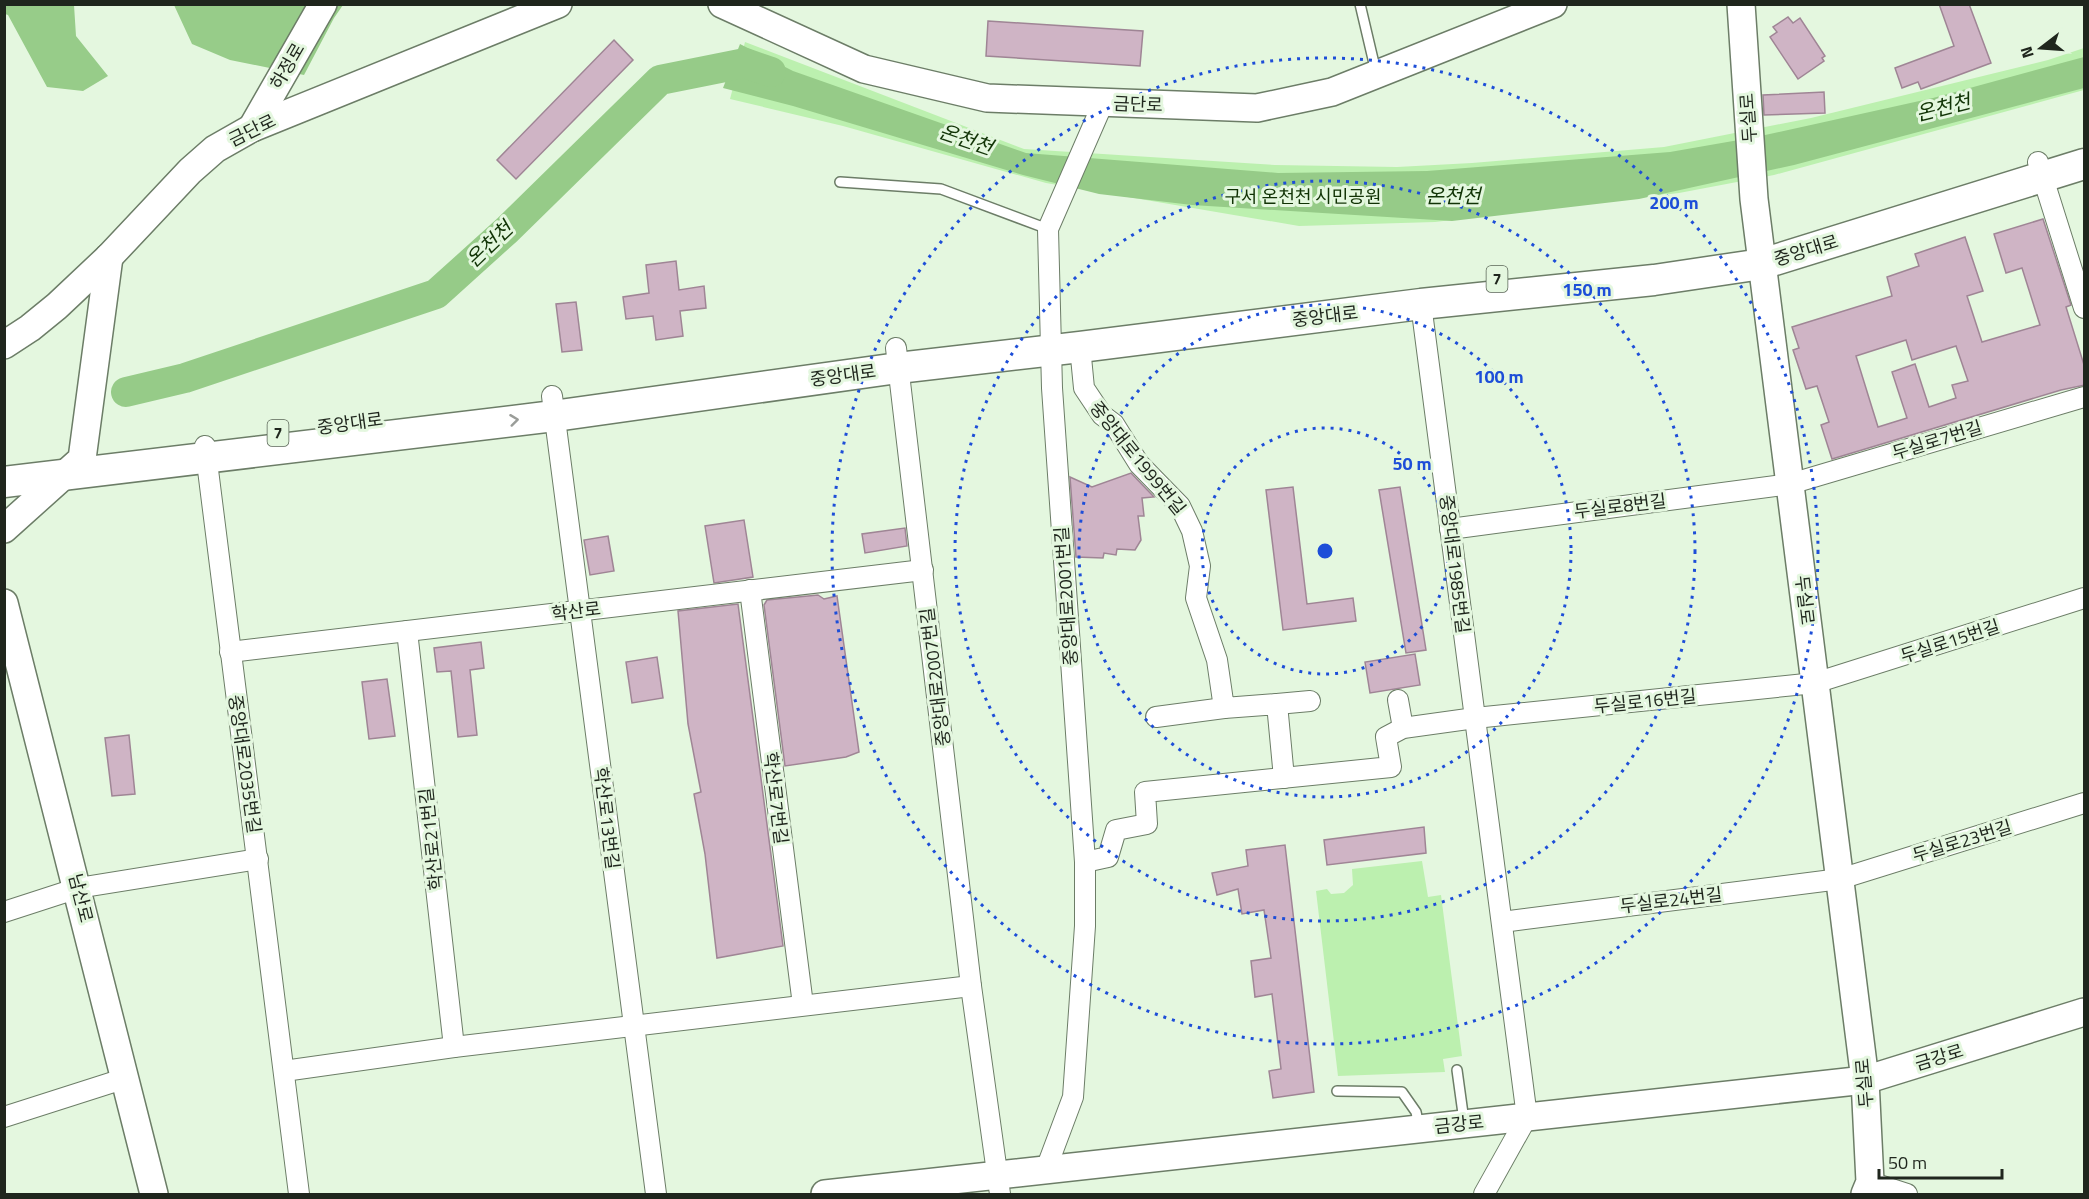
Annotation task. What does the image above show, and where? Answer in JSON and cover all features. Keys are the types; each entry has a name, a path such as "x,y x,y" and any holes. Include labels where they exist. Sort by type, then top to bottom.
{"main road":[{"name":"중앙대로","path":"4,468 74,466 553,406 661,384 1654,280 1761,254 2041,169 2085,148"},
{"name":"중앙대로","path":"2041,169 2085,164"},
{"name":"중앙대로","path":"1061,343 1426,286 1761,254"},
{"name":"중앙대로","path":"4,482 74,466"}],"street":[{"name":"하정로","path":"252,128 323,4"},
{"name":"금단로","path":"4,345 48,313 109,257 190,171 215,149 252,128 558,4"},
{"name":"금단로","path":"722,4 864,69 987,98 1257,108 1332,92 1553,4"},
{"name":"두실로","path":"1741,4 1754,199 1865,1080 1867,1188"},
{"path":"1061,343 1048,229 1103,103"},
{"path":"2041,169 2085,308"},
{"path":"4,529 74,466 109,257"},
{"name":"중앙대로1985번길","path":"1421,304 1527,1117"},
{"name":"중앙대로1999번길","path":"1061,343 1084,388 1102,416 1114,424 1140,464 1180,506 1192,531 1200,566 1196,598 1217,660 1224,708"},
{"name":"중앙대로2001번길","path":"1046,1169 1073,1097 1085,926 1084,862 1053,411 1061,343"},
{"name":"중앙대로2007번길","path":"897,358 971,986 999,1184"},
{"name":"두실로7번길","path":"1790,484 2085,397"},
{"path":"553,406 580,610"},
{"name":"중앙대로2035번길","path":"205,450 299,1194"},
{"name":"두실로8번길","path":"1450,529 1790,484"},
{"name":"학산로","path":"230,651 923,570"},
{"name":"학산로7번길","path":"750,590 803,1005"},
{"name":"두실로15번길","path":"1815,683 2085,598"},
{"name":"남산로","path":"4,603 154,1194"},
{"name":"학산로13번길","path":"580,610 656,1194"},
{"name":"학산로21번길","path":"407,631 454,1047"},
{"name":"두실로16번길","path":"1475,718 1815,683"},
{"path":"1398,700 1403,728"},
{"path":"1156,717 1224,708 1310,701"},
{"path":"1277,704 1284,778"},
{"path":"1084,862 1108,857 1116,830 1147,824 1145,792 1390,767 1386,737 1403,728 1475,718"},
{"name":"두실로23번길","path":"1840,879 2085,803"},
{"path":"4,912 78,888 258,859"},
{"name":"두실로24번길","path":"1502,922 1840,879"},
{"path":"284,1071 454,1047 971,986"},
{"name":"금강로","path":"825,1194 999,1184 1046,1169 1865,1080 2085,1012"},
{"path":"4,1117 126,1078"},
{"path":"1484,1194 1527,1117"},
{"path":"1867,1188 1907,1194"}],"lane":[{"path":"1360,4 1377,74"},
{"path":"840,182 941,189 1048,229"},
{"path":"1457,1070 1464,1124"},
{"path":"1337,1092 1402,1092 1416,1112 1419,1129"}],"green space":[{"name":"온천천","path":"745,42 1024,149 1275,165 1397,167 1664,147 1811,118 2048,60 2084,48 2084,90 1774,175 1679,193 1435,222 1299,226 1046,183 843,126 730,99"},
{"path":"1422,861 1428,897 1441,895 1462,1056 1443,1059 1445,1072 1338,1076 1316,891 1327,889 1331,894 1344,893 1353,885 1352,869"}],"shaded area":[{"path":"4,5 74,5 76,36 108,76 83,91 47,87 8,15 5,14"},
{"path":"174,5 343,5 304,75 230,60 192,44"}],"water":[{"name":"온천천","path":"740,44 793,71 1026,153 1278,173 1427,171 1670,152 1756,137 1933,98 2084,57 2084,88 1794,165 1639,199 1452,221 1192,205 1099,194 1023,175 793,106 723,88"}],"building":[{"path":"1939,4 1969,4 1991,63 1921,89 1918,82 1902,88 1895,68 1954,46"},
{"path":"1788,17 1793,23 1800,18 1825,56 1822,58 1824,61 1798,79 1770,37 1777,32 1773,27"},
{"path":"988,21 1143,31 1140,66 986,56"},
{"path":"614,40 633,60 516,179 497,160"},
{"path":"1824,92 1825,113 1764,115 1763,95"},
{"path":"2043,219 2071,305 2066,307 2085,368 2085,385 2061,390 1832,459 1821,425 1829,422 1817,386 1806,389 1793,350 1799,348 1792,327 1892,296 1887,277 1919,266 1915,254 1965,237 1983,291 1967,296 1982,342 2040,325 2022,268 2006,273 1994,234","holes":["1906,340 1912,360 1956,346 1968,381 1952,385 1956,398 1929,407 1915,364 1892,372 1907,418 1878,427 1856,356"]},
{"path":"676,261 679,290 704,286 706,308 680,311 683,336 656,340 653,316 626,319 623,297 649,293 646,265"},
{"path":"576,302 582,350 562,352 556,304"},
{"path":"1131,473 1154,497 1142,498 1144,516 1138,516 1141,540 1135,550 1117,549 1116,555 1104,553 1103,558 1076,557 1070,477 1092,487"},
{"path":"1293,487 1307,604 1353,598 1356,621 1283,630 1266,490"},
{"path":"1400,487 1426,650 1406,653 1379,490"},
{"path":"744,520 753,577 714,583 705,526"},
{"path":"905,528 907,546 865,553 862,534"},
{"path":"608,536 614,571 590,575 584,540"},
{"path":"818,595 824,599 837,596 859,752 846,757 785,766 764,605 767,600"},
{"path":"738,604 783,946 717,958 705,854 694,794 701,792 688,724 678,611"},
{"path":"481,642 484,668 470,670 477,735 458,737 451,671 437,672 434,648"},
{"path":"1415,654 1420,685 1370,693 1365,662"},
{"path":"657,657 663,698 632,703 626,662"},
{"path":"387,679 395,736 369,739 362,682"},
{"path":"129,735 135,794 112,796 105,738"},
{"path":"1424,827 1426,853 1327,865 1324,840"},
{"path":"1285,845 1314,1092 1273,1098 1269,1071 1281,1069 1272,994 1255,997 1251,961 1271,958 1264,910 1242,914 1238,889 1217,895 1212,873 1248,866 1246,850"}],"waterway":[{"name":"온천천","path":"126,392 185,378 436,294 507,230 660,80 745,63 771,72"}],"park label":[{"name":"구서 온천천 시민공원","path":"1303,196"}]}
